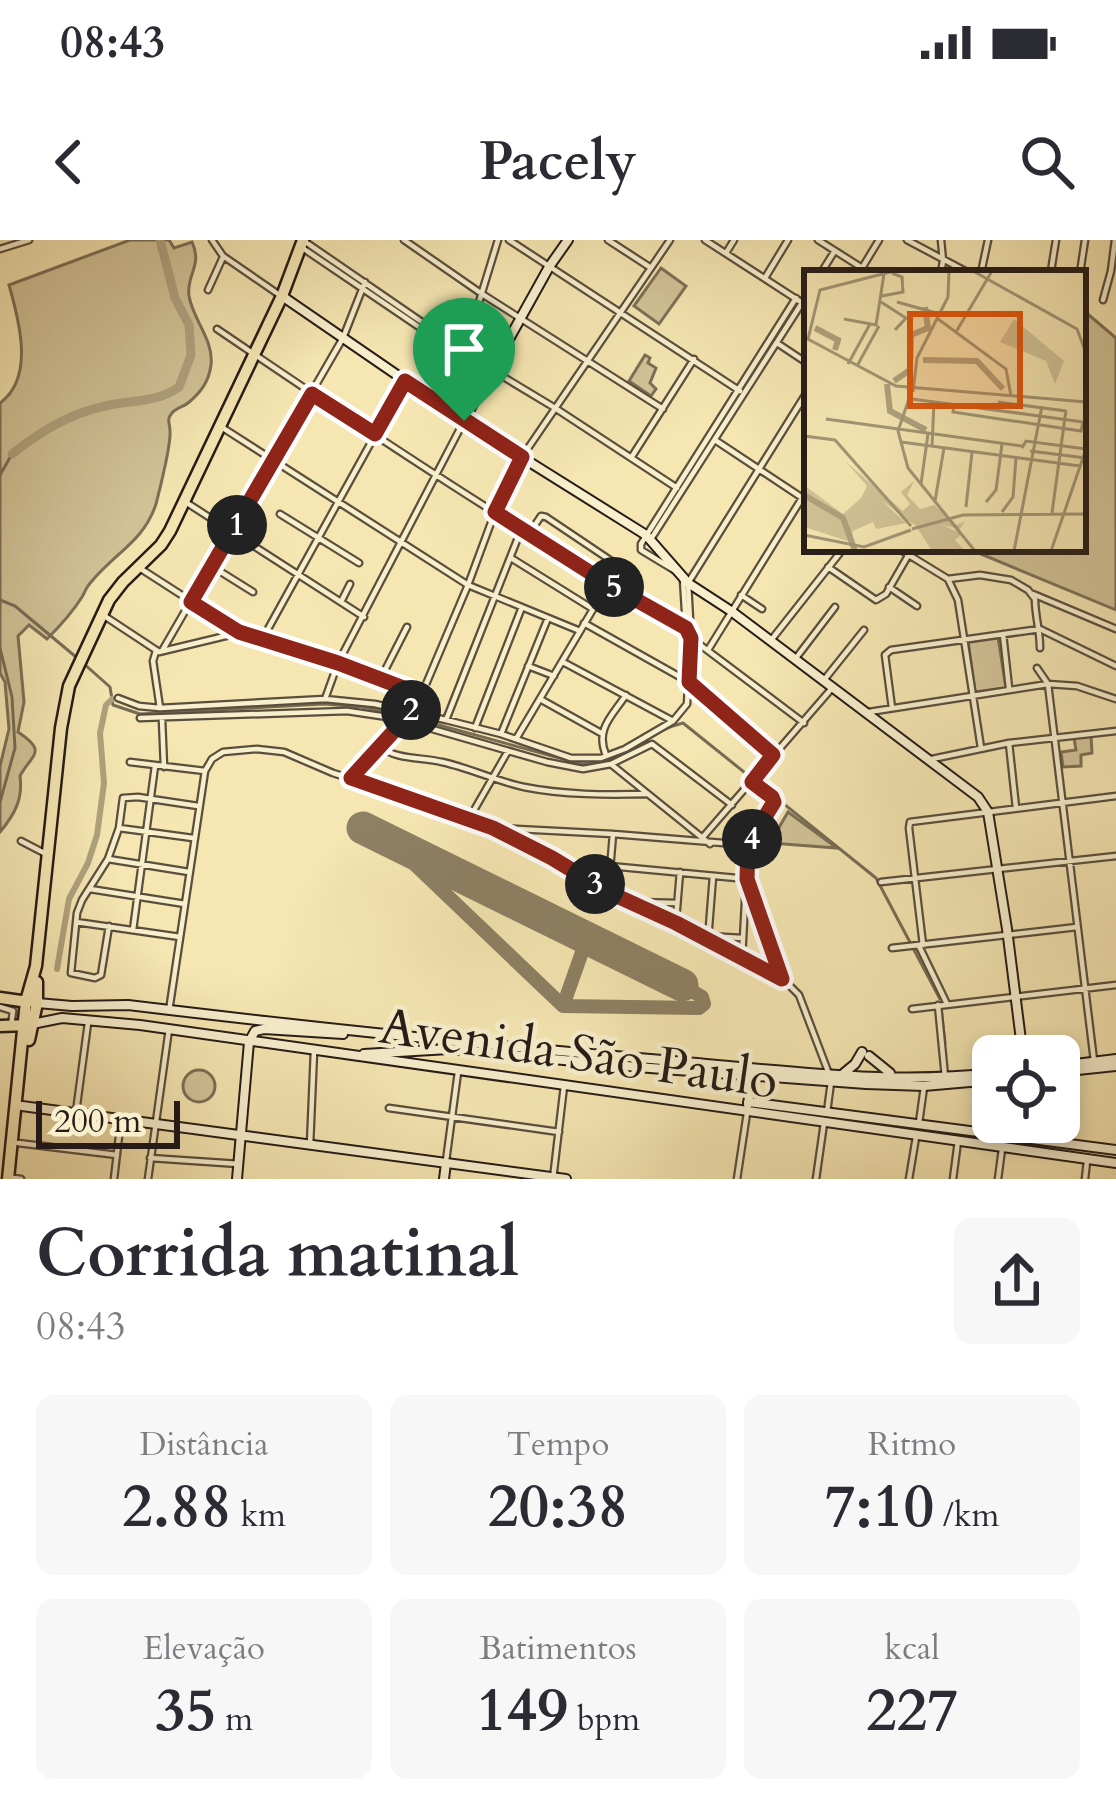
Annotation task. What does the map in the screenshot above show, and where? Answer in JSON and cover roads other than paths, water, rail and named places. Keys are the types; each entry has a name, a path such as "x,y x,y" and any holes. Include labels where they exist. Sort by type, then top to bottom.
{"main road":[{"path":"464,421 568,240"},
{"path":"14,1179 17,1025 32,1002 63,712 77,666 116,589 166,538 282,296 300,241"},
{"path":"282,296 464,421 649,537 682,578 978,797 988,812 1020,1035"},
{"path":"0,998 72,1006 111,1004 752,1076 924,1086 972,1079"},
{"path":"221,1037 228,1030 223,1017"},
{"name":"Avenida São Paulo","path":"17,1025 62,1018 169,1029 564,1086 825,1117 919,1123 1116,1150"},
{"path":"237,1179 249,1042 254,1031 375,1033"},
{"path":"350,1056 449,1049 808,1072 830,1078 972,1077"},
{"path":"842,1075 865,1054 897,1076"},
{"path":"1080,1064 1116,1062"},
{"path":"1080,1066 1116,1062"},
{"path":"748,1107 752,1076"},
{"path":"19,1105 446,1162 508,1175 566,1179"},
{"path":"14,1179 19,1105"},
{"name":"Avenida São Paulo","path":"825,1117 1116,1163"},
{"path":"444,1179 446,1162"}],"street":[{"path":"0,249 29,240"},
{"path":"212,240 223,256 282,296"},
{"path":"404,240 663,409"},
{"path":"464,351 498,240"},
{"path":"509,240 742,391"},
{"path":"608,240 650,267"},
{"path":"351,778 422,695 522,457 670,240"},
{"path":"705,240 803,301"},
{"path":"725,253 734,240"},
{"path":"765,278 788,240"},
{"path":"818,240 865,270"},
{"path":"862,268 879,240"},
{"path":"907,240 962,270"},
{"path":"941,240 942,270"},
{"path":"982,270 988,240"},
{"path":"1051,270 1056,240"},
{"path":"1080,270 1085,240"},
{"path":"1103,300 1115,240"},
{"path":"300,241 677,488"},
{"path":"300,241 303,248 362,290 478,367 495,365"},
{"path":"823,270 835,251"},
{"path":"208,290 223,256"},
{"path":"160,708 153,661 312,394 343,338 365,282"},
{"path":"140,718 336,710 446,720 571,758 609,761 674,721 687,704 689,682 691,638 682,578 640,548 803,301"},
{"path":"649,537 803,301"},
{"path":"217,329 522,530 686,628"},
{"path":"777,343 804,361"},
{"path":"632,458 694,359"},
{"path":"262,640 405,381"},
{"path":"803,723 691,638 682,578 804,397"},
{"path":"325,698 338,663 464,421"},
{"path":"219,425 468,585 580,632"},
{"path":"708,650 804,499 715,440"},
{"path":"184,501 364,617"},
{"path":"280,514 359,562"},
{"path":"516,740 614,567 614,562 543,515 529,534"},
{"path":"446,720 522,530"},
{"path":"771,640 840,552"},
{"path":"906,552 948,578 956,594 981,748"},
{"path":"828,567 875,600 882,598 910,554"},
{"path":"511,557 593,609"},
{"path":"138,567 239,632 422,695"},
{"path":"213,567 253,592"},
{"path":"948,578 1002,578 1116,629"},
{"path":"341,602 350,584"},
{"path":"890,587 917,606"},
{"path":"1032,594 1040,648"},
{"path":"741,596 762,609"},
{"path":"475,728 522,607"},
{"path":"796,658 836,607"},
{"path":"101,614 159,651 239,632"},
{"path":"501,734 548,618"},
{"path":"584,623 689,682 773,755"},
{"path":"380,680 407,627"},
{"path":"892,708 885,656 891,650 1040,629 1116,665"},
{"path":"703,838 803,723 864,630"},
{"path":"1004,634 1010,690"},
{"path":"563,662 674,721"},
{"path":"528,666 554,676"},
{"path":"1036,668 1048,684 1094,1061"},
{"path":"866,713 1048,684 1077,686 1116,699"},
{"path":"626,695 601,734 609,761 710,844"},
{"path":"118,698 160,708 325,698 375,704 574,768 590,768 652,744 732,805"},
{"path":"540,699 601,734"},
{"path":"162,717 164,767"},
{"path":"930,760 1009,743 1116,731"},
{"path":"1009,743 1016,808"},
{"path":"378,746 544,790 647,794"},
{"path":"470,819 509,750"},
{"path":"170,1011 205,771 223,752 284,752 493,828 782,979 799,995 830,1078 816,1179"},
{"path":"130,762 205,771"},
{"path":"134,930 155,766"},
{"path":"742,958 748,845 774,802 752,782"},
{"path":"945,1078 943,1005 921,946 909,824 1116,796"},
{"path":"109,926 102,974 95,978 70,972 82,900 107,859 124,798 198,806"},
{"path":"118,828 194,838"},
{"path":"493,828 748,845"},
{"path":"608,892 613,834"},
{"path":"21,841 48,855"},
{"path":"881,882 1116,856"},
{"path":"107,859 189,872"},
{"path":"610,866 747,879"},
{"path":"676,923 680,872"},
{"path":"708,938 712,876"},
{"path":"747,879 782,979"},
{"path":"90,889 185,904"},
{"path":"630,902 677,903"},
{"path":"76,922 180,937"},
{"path":"892,948 1077,927"},
{"path":"708,938 742,938"},
{"path":"912,1009 1116,985"},
{"path":"0,1007 13,1011 17,1025"},
{"path":"76,1112 89,1020"},
{"path":"148,1179 169,1029"},
{"path":"808,1072 820,1058 819,1043"},
{"path":"310,1144 314,1051"},
{"path":"446,1162 458,1072"},
{"path":"553,1178 564,1086"},
{"path":"919,1123 924,1086"},
{"path":"0,1101 19,1105"},
{"path":"737,1179 748,1107"},
{"path":"389,1108 560,1132"},
{"path":"114,1179 122,1118"},
{"path":"909,1179 916,1135"},
{"path":"953,1179 958,1141"},
{"path":"18,1143 117,1155"},
{"path":"998,1179 1003,1147"},
{"path":"151,1158 239,1164"},
{"path":"1084,1179 1087,1159"}],"waterway":[{"path":"12,454 79,414 153,398 179,387 191,355 189,325 175,298 160,240"},
{"path":"0,475 12,454"},
{"path":"0,600 15,606 76,657"},
{"path":"0,648 12,697 15,748 0,802"},
{"path":"83,663 110,687 113,705 140,714 324,704 362,707 581,764 610,759 683,723 876,878 940,999"},
{"path":"57,969 69,899 97,835 104,783 100,733 106,705 112,699"},
{"path":"941,1009 945,1043"}]}
